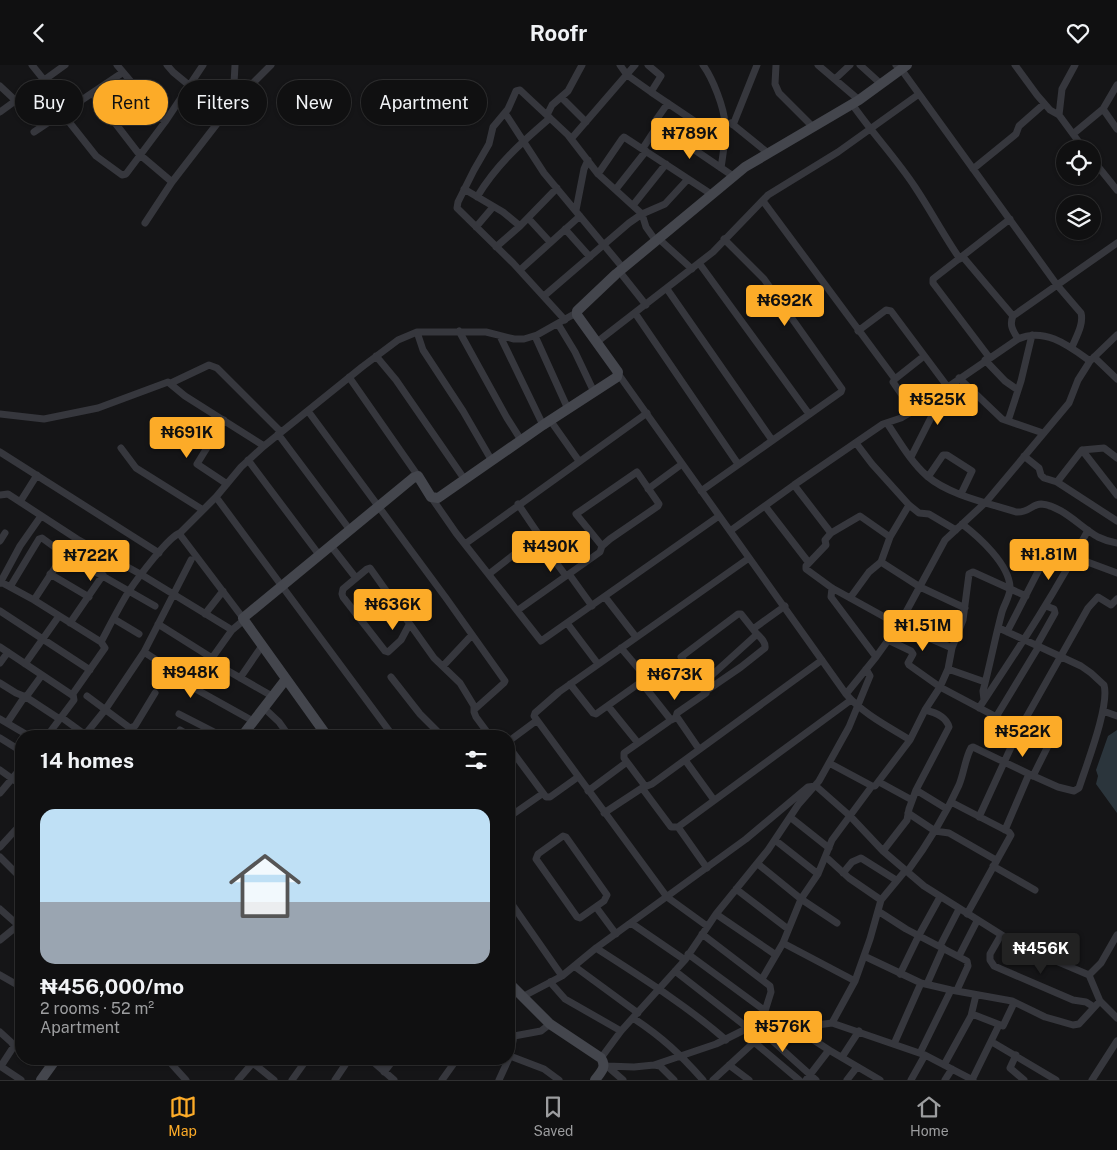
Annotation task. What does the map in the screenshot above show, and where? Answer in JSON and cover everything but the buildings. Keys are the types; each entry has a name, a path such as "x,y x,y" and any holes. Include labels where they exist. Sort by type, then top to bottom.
{"street":[{"path":"32,65 44,80 61,66"},
{"path":"117,65 128,80"},
{"path":"167,65 183,80"},
{"path":"194,80 203,65"},
{"path":"234,80 235,65"},
{"path":"256,80 271,65"},
{"path":"477,197 487,179 503,160 548,117 552,105 562,98 573,84 582,65"},
{"path":"620,65 627,75 724,141"},
{"path":"571,139 634,65"},
{"path":"648,65 661,76 651,92"},
{"path":"703,65 712,80 724,117 725,126 721,168"},
{"path":"734,125 757,65"},
{"path":"776,65 775,84 779,93 813,127"},
{"path":"818,65 835,79 855,102 869,129 915,187 939,229 1013,316"},
{"path":"835,79 850,65"},
{"path":"860,65 881,84"},
{"path":"1015,65 1044,104 1059,115 1077,140"},
{"path":"1059,115 1062,89 1075,65"},
{"path":"101,642 130,591 173,536 180,533 216,497 248,460 264,446 398,340 417,332 459,331 486,332 514,339 524,339 535,336 558,324 576,313 621,270 733,176 768,153 855,102 881,84 902,66 919,94 1057,285 1081,313 1082,318 1072,347"},
{"path":"83,99 122,73"},
{"path":"1072,134 1102,109 1117,85"},
{"path":"0,86 15,101 0,112"},
{"path":"565,320 520,270 457,208 464,189 489,144 493,127 512,103 516,91 520,90 571,139 598,174 634,204 642,214 646,227 658,240 692,269"},
{"path":"92,93 139,154 172,182"},
{"path":"597,342 713,252 724,239 775,191 838,152 919,94"},
{"path":"562,98 586,122"},
{"path":"168,118 178,103"},
{"path":"668,103 656,120 658,125 733,176"},
{"path":"973,169 1016,134 1019,127 1044,104"},
{"path":"1102,109 1117,129"},
{"path":"505,113 538,165 578,213 646,305"},
{"path":"724,117 768,153"},
{"path":"34,132 44,125"},
{"path":"71,125 96,156 122,175 129,171 139,154 163,125"},
{"path":"145,223 172,182 216,125"},
{"path":"616,189 658,125"},
{"path":"598,174 622,139 628,139 711,194"},
{"path":"520,270 565,229 578,213 585,165 588,160"},
{"path":"634,204 666,164"},
{"path":"1101,170 1117,190"},
{"path":"544,297 629,223 642,214 666,204 688,179"},
{"path":"496,247 520,226 557,188"},
{"path":"464,189 520,226"},
{"path":"763,201 894,379 893,382 913,411"},
{"path":"476,227 493,207"},
{"path":"528,218 550,242"},
{"path":"1010,219 962,258 936,276 933,279 933,283 987,359 1005,381 1018,390"},
{"path":"565,229 590,257"},
{"path":"701,491 841,392 841,387 764,279 724,239"},
{"path":"1018,339 1012,328 1013,316 1117,243"},
{"path":"699,263 809,414"},
{"path":"667,289 772,440"},
{"path":"858,331 886,310 891,311 947,387"},
{"path":"576,313 851,700 910,740"},
{"path":"635,313 738,463"},
{"path":"558,324 571,345 594,392"},
{"path":"459,331 507,419 522,440"},
{"path":"417,332 423,350 463,411 492,461"},
{"path":"730,531 856,443 887,423 913,411 987,359 1026,335 1059,339 1092,359 1117,379"},
{"path":"1008,421 1032,335"},
{"path":"846,693 876,657 899,625 945,540 986,502 1069,403 1078,380 1092,359 1117,335"},
{"path":"500,336 547,423 579,461"},
{"path":"535,336 568,409"},
{"path":"376,356 396,380 465,480"},
{"path":"894,379 924,356"},
{"path":"0,414 44,419 90,410 166,382 171,383 210,365 217,368 280,433 350,530"},
{"path":"432,497 438,498 619,375"},
{"path":"349,377 447,521 542,641 719,516"},
{"path":"959,379 995,414 1008,421 1043,433"},
{"path":"171,383 185,396 264,446"},
{"path":"911,457 947,387"},
{"path":"308,411 505,682 475,709"},
{"path":"465,544 647,413"},
{"path":"224,420 197,464 227,484"},
{"path":"887,423 928,477 939,484 1016,512 1024,512 1038,505 1048,506 1074,520 1100,538 1117,543"},
{"path":"856,443 872,464 919,513 929,514 956,529"},
{"path":"121,448 136,468 203,510"},
{"path":"1057,483 1082,451 1104,448 1117,457"},
{"path":"1082,451 1117,495"},
{"path":"0,452 159,553"},
{"path":"928,477 943,455 947,455 972,471 961,493"},
{"path":"1024,456 1039,468 1044,478 1057,483 1117,521"},
{"path":"248,460 320,556"},
{"path":"648,489 682,464"},
{"path":"518,610 600,552 602,546 659,505 636,473 576,514 602,546"},
{"path":"20,503 37,475"},
{"path":"212,658 232,630 244,619 413,478 418,476"},
{"path":"794,485 831,533"},
{"path":"0,495 8,495 82,542 142,575 232,630"},
{"path":"216,497 283,586 348,678 388,730"},
{"path":"518,505 539,534 538,538 592,607"},
{"path":"850,598 868,573 881,562 890,537 910,505"},
{"path":"764,506 809,563"},
{"path":"41,516 20,546 0,583 34,599 101,642 105,648 74,694 74,700 51,730"},
{"path":"890,537 860,516 831,533 825,540 826,545 806,566 806,569 832,588 899,625 952,648"},
{"path":"962,524 982,541 1006,571 1011,588 1005,602 985,682 984,700"},
{"path":"978,708 1046,606 1088,530"},
{"path":"0,541 5,533"},
{"path":"180,533 244,619 322,730"},
{"path":"10,587 39,539 42,538 64,554 155,605"},
{"path":"489,574 538,538"},
{"path":"332,546 356,578"},
{"path":"34,599 64,554"},
{"path":"1007,632 1046,556"},
{"path":"1074,557 1117,573"},
{"path":"707,926 667,897 534,716 535,713 570,684 749,558"},
{"path":"90,730 144,652 190,559"},
{"path":"881,562 920,587 965,608"},
{"path":"409,625 401,640 388,652 385,651 342,594 343,589 370,568 409,625 443,666 460,683 474,706 476,717 486,730"},
{"path":"762,979 783,943 801,899 818,874 837,831 910,740 924,710 940,687 948,669 952,648 962,626 969,574 971,572 1026,596"},
{"path":"50,574 89,597"},
{"path":"70,623 103,575"},
{"path":"832,588 831,597 876,657"},
{"path":"205,614 223,591"},
{"path":"605,597 636,637"},
{"path":"979,817 1019,729 1088,607 1096,598 1100,597 1111,605 1117,599"},
{"path":"701,685 755,636 755,631 785,606"},
{"path":"996,717 1055,613 1054,609 1046,606"},
{"path":"0,611 90,670"},
{"path":"706,691 682,660 683,655 740,613 762,638 765,648 742,667 706,691 706,694 677,713 673,718 624,753 624,758 671,827 678,827 851,700"},
{"path":"25,664 59,615"},
{"path":"114,619 139,634"},
{"path":"567,623 598,664"},
{"path":"158,624 212,658 216,664 272,696"},
{"path":"832,1023 855,981 882,900 896,880 906,872 935,831 960,783 971,748 973,747 1058,787 1077,791 1102,711 1105,697 1104,685 1091,673 1038,645 999,628"},
{"path":"443,666 472,635"},
{"path":"888,640 911,651 913,654 908,663 909,665 940,687 1019,729"},
{"path":"240,678 262,646"},
{"path":"0,647 71,695 74,694"},
{"path":"570,684 593,713 598,713 642,682 644,675 621,648"},
{"path":"0,663 8,652"},
{"path":"144,652 181,676 192,687 253,721"},
{"path":"604,813 644,787 652,784 822,660"},
{"path":"596,1080 604,1068 604,1062 621,1031 675,971 707,926 758,864 798,805 816,786 849,727 870,676 866,669"},
{"path":"948,669 985,682"},
{"path":"7,723 42,675"},
{"path":"391,677 434,730"},
{"path":"249,730 253,721 286,679"},
{"path":"642,682 699,749"},
{"path":"0,683 52,714 61,717 77,730"},
{"path":"134,730 155,693"},
{"path":"87,696 132,730"},
{"path":"608,706 638,743"},
{"path":"264,708 285,730"},
{"path":"883,851 904,824 916,789 949,727 945,719 924,710"},
{"path":"1102,711 1117,716"},
{"path":"179,714 210,730"},
{"path":"0,719 19,730"},
{"path":"515,737 536,721"},
{"path":"0,738 15,747"},
{"path":"1005,829 1031,775 1052,738"},
{"path":"515,756 546,797 550,797 578,777"},
{"path":"685,760 714,800"},
{"path":"588,791 627,762"},
{"path":"829,763 912,800"},
{"path":"0,770 13,778"},
{"path":"0,793 15,776"},
{"path":"515,990 550,982 562,976 596,948 752,834 808,787 816,786 850,816 906,872 940,897 1016,944 1089,975 1100,1001 1115,1014"},
{"path":"916,789 949,806 979,817 1009,832 1010,838 967,914"},
{"path":"515,813 542,794"},
{"path":"908,813 935,831 949,833 1035,890"},
{"path":"790,817 829,848"},
{"path":"678,827 707,868"},
{"path":"0,847 15,830"},
{"path":"0,833 6,839"},
{"path":"563,836 566,837 607,895 606,899 596,907 581,918 577,917 536,859 536,855 563,836"},
{"path":"775,840 818,874"},
{"path":"0,857 15,873"},
{"path":"826,857 843,873 882,900"},
{"path":"843,873 852,863 861,859 896,880"},
{"path":"758,864 801,899 837,923"},
{"path":"736,889 788,929"},
{"path":"900,973 940,897"},
{"path":"596,907 616,934"},
{"path":"0,909 15,920"},
{"path":"515,909 562,976"},
{"path":"894,1044 959,909"},
{"path":"878,911 959,956 967,961 968,966 954,990 911,1080"},
{"path":"716,915 776,955"},
{"path":"959,956 978,921"},
{"path":"631,923 686,957 764,1010"},
{"path":"0,940 15,928"},
{"path":"702,934 762,979 771,988 764,1010 762,1030 754,1042 712,1080"},
{"path":"1001,935 990,954 990,960 994,966 1073,1001 1086,1002 1094,1007"},
{"path":"1089,975 1101,963 1117,935"},
{"path":"783,943 855,981"},
{"path":"596,948 659,989 726,1039"},
{"path":"864,956 924,983 1002,999 1054,1020 1076,1025 1100,1001"},
{"path":"574,966 661,1037 703,1080"},
{"path":"675,971 748,1028 762,1030 832,1023 922,1054 972,1080 999,1025"},
{"path":"0,975 15,984"},
{"path":"550,982 565,999 621,1031"},
{"path":"515,990 550,1024 604,1062 623,1080"},
{"path":"944,1065 972,1014 976,995"},
{"path":"972,1014 999,1025 1004,1025 1014,1003"},
{"path":"515,1036 541,1031 550,1024"},
{"path":"604,1062 634,1067 654,1065 726,1039 748,1028"},
{"path":"795,1028 879,1080"},
{"path":"762,1030 810,1078 829,1050"},
{"path":"842,1057 859,1031"},
{"path":"0,1032 14,1046 0,1066 21,1080"},
{"path":"1092,1080 1117,1041"},
{"path":"754,1042 799,1080"},
{"path":"992,1042 1056,1080"},
{"path":"1016,1055 1010,1068 1024,1080"},
{"path":"515,1059 559,1080"},
{"path":"41,1080 52,1065"},
{"path":"172,1065 186,1080"},
{"path":"238,1080 251,1065"},
{"path":"259,1065 274,1080"},
{"path":"292,1080 303,1065"},
{"path":"335,1080 345,1065"},
{"path":"376,1065 394,1080"},
{"path":"384,1072 389,1065"},
{"path":"442,1080 453,1065"},
{"path":"498,1080 506,1065"},
{"path":"654,1065 660,1066 674,1080"},
{"path":"729,1065 749,1080"},
{"path":"847,1080 857,1067"},
{"path":"945,1080 952,1069"}],"shaded area":[{"path":"1117,730 1117,813 1096,784 1098,776 1096,770 1108,736"}]}
